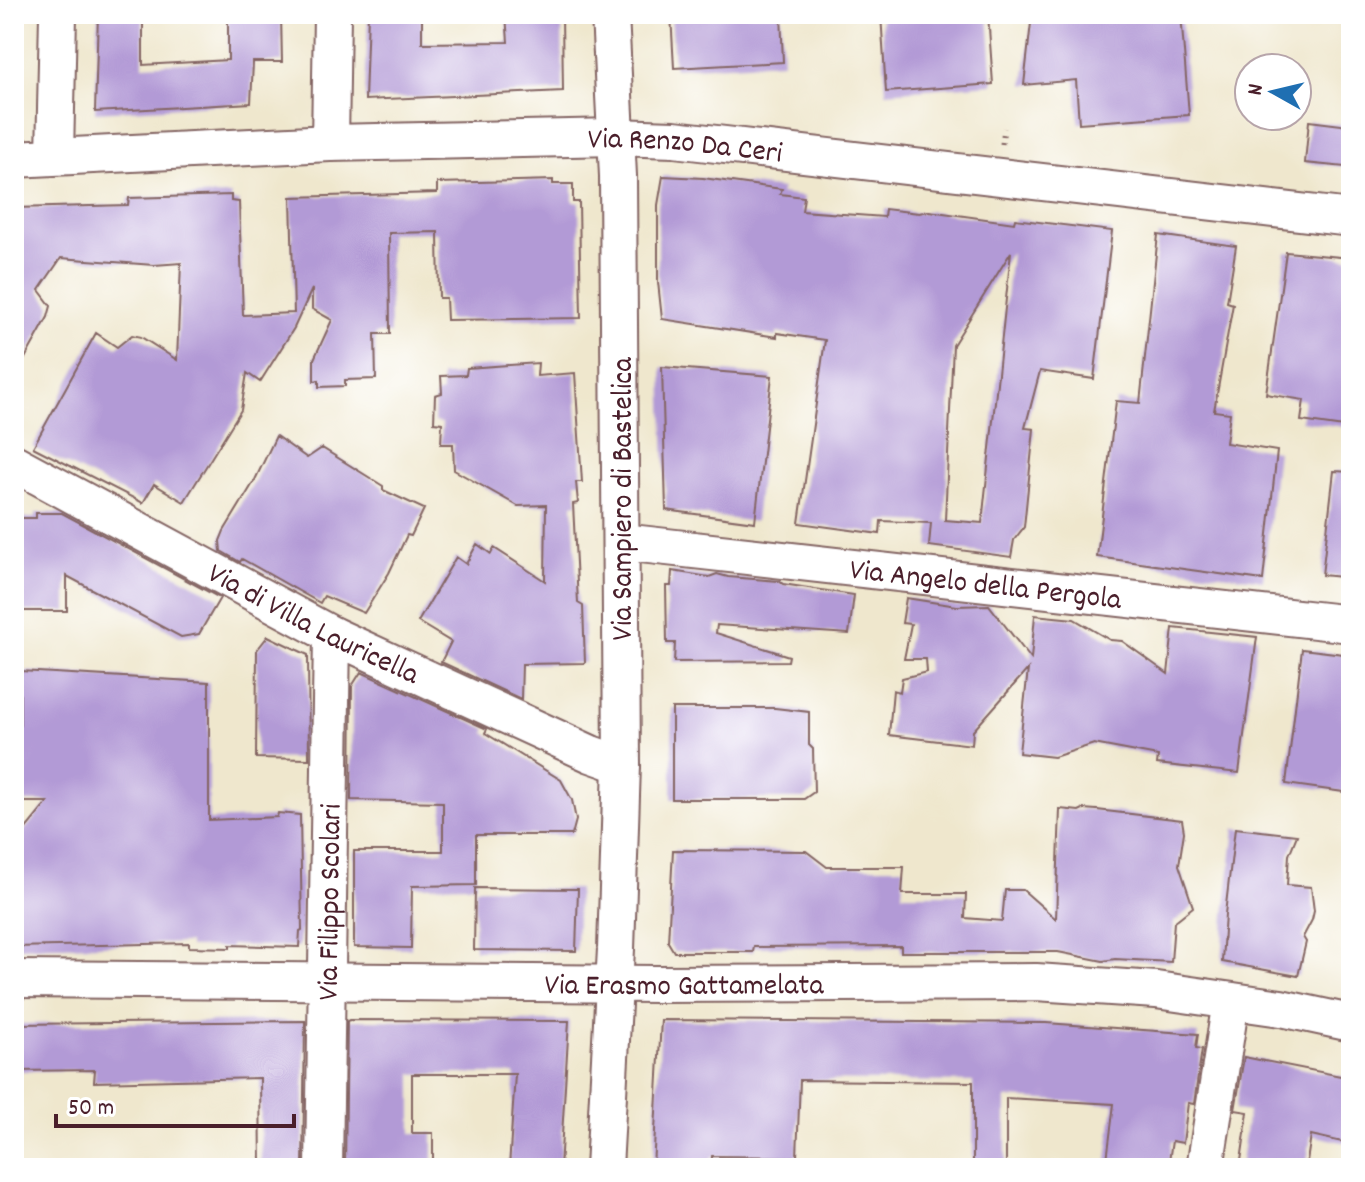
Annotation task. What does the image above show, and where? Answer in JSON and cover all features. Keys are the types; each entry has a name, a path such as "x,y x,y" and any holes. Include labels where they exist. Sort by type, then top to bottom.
{"street":[{"path":"55,156 58,14"},
{"path":"330,143 332,14"},
{"name":"Via Sampiero di Bastelica","path":"604,1168 622,765 616,137 610,14"},
{"name":"Via Renzo Da Ceri","path":"14,159 330,143 616,137 674,139 1351,218"},
{"name":"Via di Villa Lauricella","path":"14,463 332,635 591,754 622,765"},
{"name":"Via Angelo della Pergola","path":"622,542 1351,624"},
{"name":"Via Filippo Scolari","path":"324,1168 332,635"},
{"name":"Via Erasmo Gattamelata","path":"14,979 1036,982 1156,990 1351,1023"},
{"path":"1205,1168 1231,1001"}],"building":[{"path":"98,14 143,14 143,65 228,60 228,14 281,14 282,62 253,62 251,103 95,112"},
{"path":"368,14 422,14 422,43 508,42 506,14 562,14 563,91 365,100"},
{"path":"671,14 781,14 783,62 674,68"},
{"path":"881,14 988,14 993,84 886,92"},
{"path":"1032,14 1181,14 1189,115 1079,123 1076,80 1024,85"},
{"path":"1313,121 1350,126 1345,167 1305,163 1308,132 1313,132"},
{"path":"663,176 703,178 782,189 780,194 804,197 802,211 884,217 885,209 919,213 929,211 1014,223 1015,219 1112,231 1094,379 1040,371 1025,428 1034,429 1024,527 1014,540 1011,557 929,546 931,523 881,521 880,534 799,523 825,340 777,333 777,337 662,319 658,282 658,205","holes":["1011,252 982,523 945,520 953,345"]},
{"path":"553,180 553,184 573,184 573,202 579,202 581,318 447,320 446,298 439,298 438,232 389,233 390,334 375,334 376,379 345,380 345,386 319,387 319,380 314,381 314,359 332,320 312,309 312,289 294,328 260,382 247,373 241,410 184,502 154,484 143,503 33,447 96,333 117,347 132,335 141,337 177,360 181,263 154,265 61,258 39,290 51,306 48,317 14,378 14,208 128,205 129,198 231,195 231,201 239,202 243,315 294,313 291,197 437,193 437,183"},
{"path":"1158,235 1236,246 1227,302 1233,304 1214,411 1230,413 1226,443 1277,451 1263,580 1097,557 1116,401 1140,403"},
{"path":"1286,252 1351,258 1351,428 1301,421 1304,400 1266,394"},
{"path":"538,363 537,376 575,373 582,482 576,482 578,503 573,504 578,603 583,606 585,663 522,664 521,699 441,662 451,642 418,622 456,557 466,564 477,544 491,554 494,548 545,581 546,505 518,506 454,470 453,444 441,444 442,423 434,422 435,395 442,393 441,376 466,375 467,368"},
{"path":"662,367 772,376 755,522 666,510"},
{"path":"276,436 307,458 322,448 383,486 383,490 424,509 364,613 324,596 320,603 242,559 240,562 221,551 220,541 224,531 255,480"},
{"path":"1334,471 1351,472 1351,578 1322,575"},
{"path":"36,513 62,513 220,598 199,634 181,637 67,576 67,611 14,611 14,518 36,518"},
{"path":"672,571 709,577 717,574 779,581 854,595 849,634 717,625 716,633 789,656 788,661 674,662 675,643 667,643 666,586 671,586"},
{"path":"906,598 957,606 989,605 1031,659 1035,615 1074,619 1110,640 1122,641 1168,674 1173,628 1257,637 1239,773 1157,764 1158,756 1094,744 1054,757 1019,753 1028,669 973,731 972,745 889,735 893,690 900,692 902,678 927,672 926,659 904,659 911,624 902,623"},
{"path":"268,636 308,655 309,759 256,758 257,650"},
{"path":"1302,649 1351,655 1351,793 1286,784"},
{"path":"20,671 209,682 209,820 277,817 278,813 300,815 302,930 299,947 189,947 189,943 14,947 14,843 48,802 20,802"},
{"path":"361,672 487,729 485,733 561,780 572,800 576,820 572,835 476,835 476,885 412,886 411,948 354,947 354,851 443,851 443,802 351,800 352,686"},
{"path":"672,708 775,708 809,712 814,792 804,799 672,799"},
{"path":"1060,809 1182,820 1184,832 1179,865 1193,907 1174,922 1171,962 1103,961 1058,952 901,952 901,946 754,947 753,952 674,952 668,942 673,850 806,851 827,867 904,867 902,894 966,894 965,918 1002,921 1005,890 1023,890 1056,919"},
{"path":"1235,828 1297,835 1289,855 1287,885 1311,887 1314,911 1303,937 1306,942 1298,976 1222,962"},
{"path":"475,888 578,889 576,951 474,950"},
{"path":"349,1020 569,1021 560,1168 509,1168 515,1074 412,1074 412,1133 433,1133 433,1168 345,1168"},
{"path":"661,1020 1046,1023 1198,1034 1196,1048 1202,1049 1194,1104 1188,1103 1183,1143 1172,1141 1168,1168 1106,1168 1114,1104 1006,1098 1006,1168 973,1168 973,1082 800,1080 797,1157 712,1156 711,1168 653,1168"},
{"path":"305,1021 303,1168 261,1168 260,1078 94,1082 95,1070 14,1071 14,1024"},
{"path":"1244,1057 1351,1078 1351,1144 1311,1135 1306,1168 1240,1168 1248,1112 1235,1110"}]}
